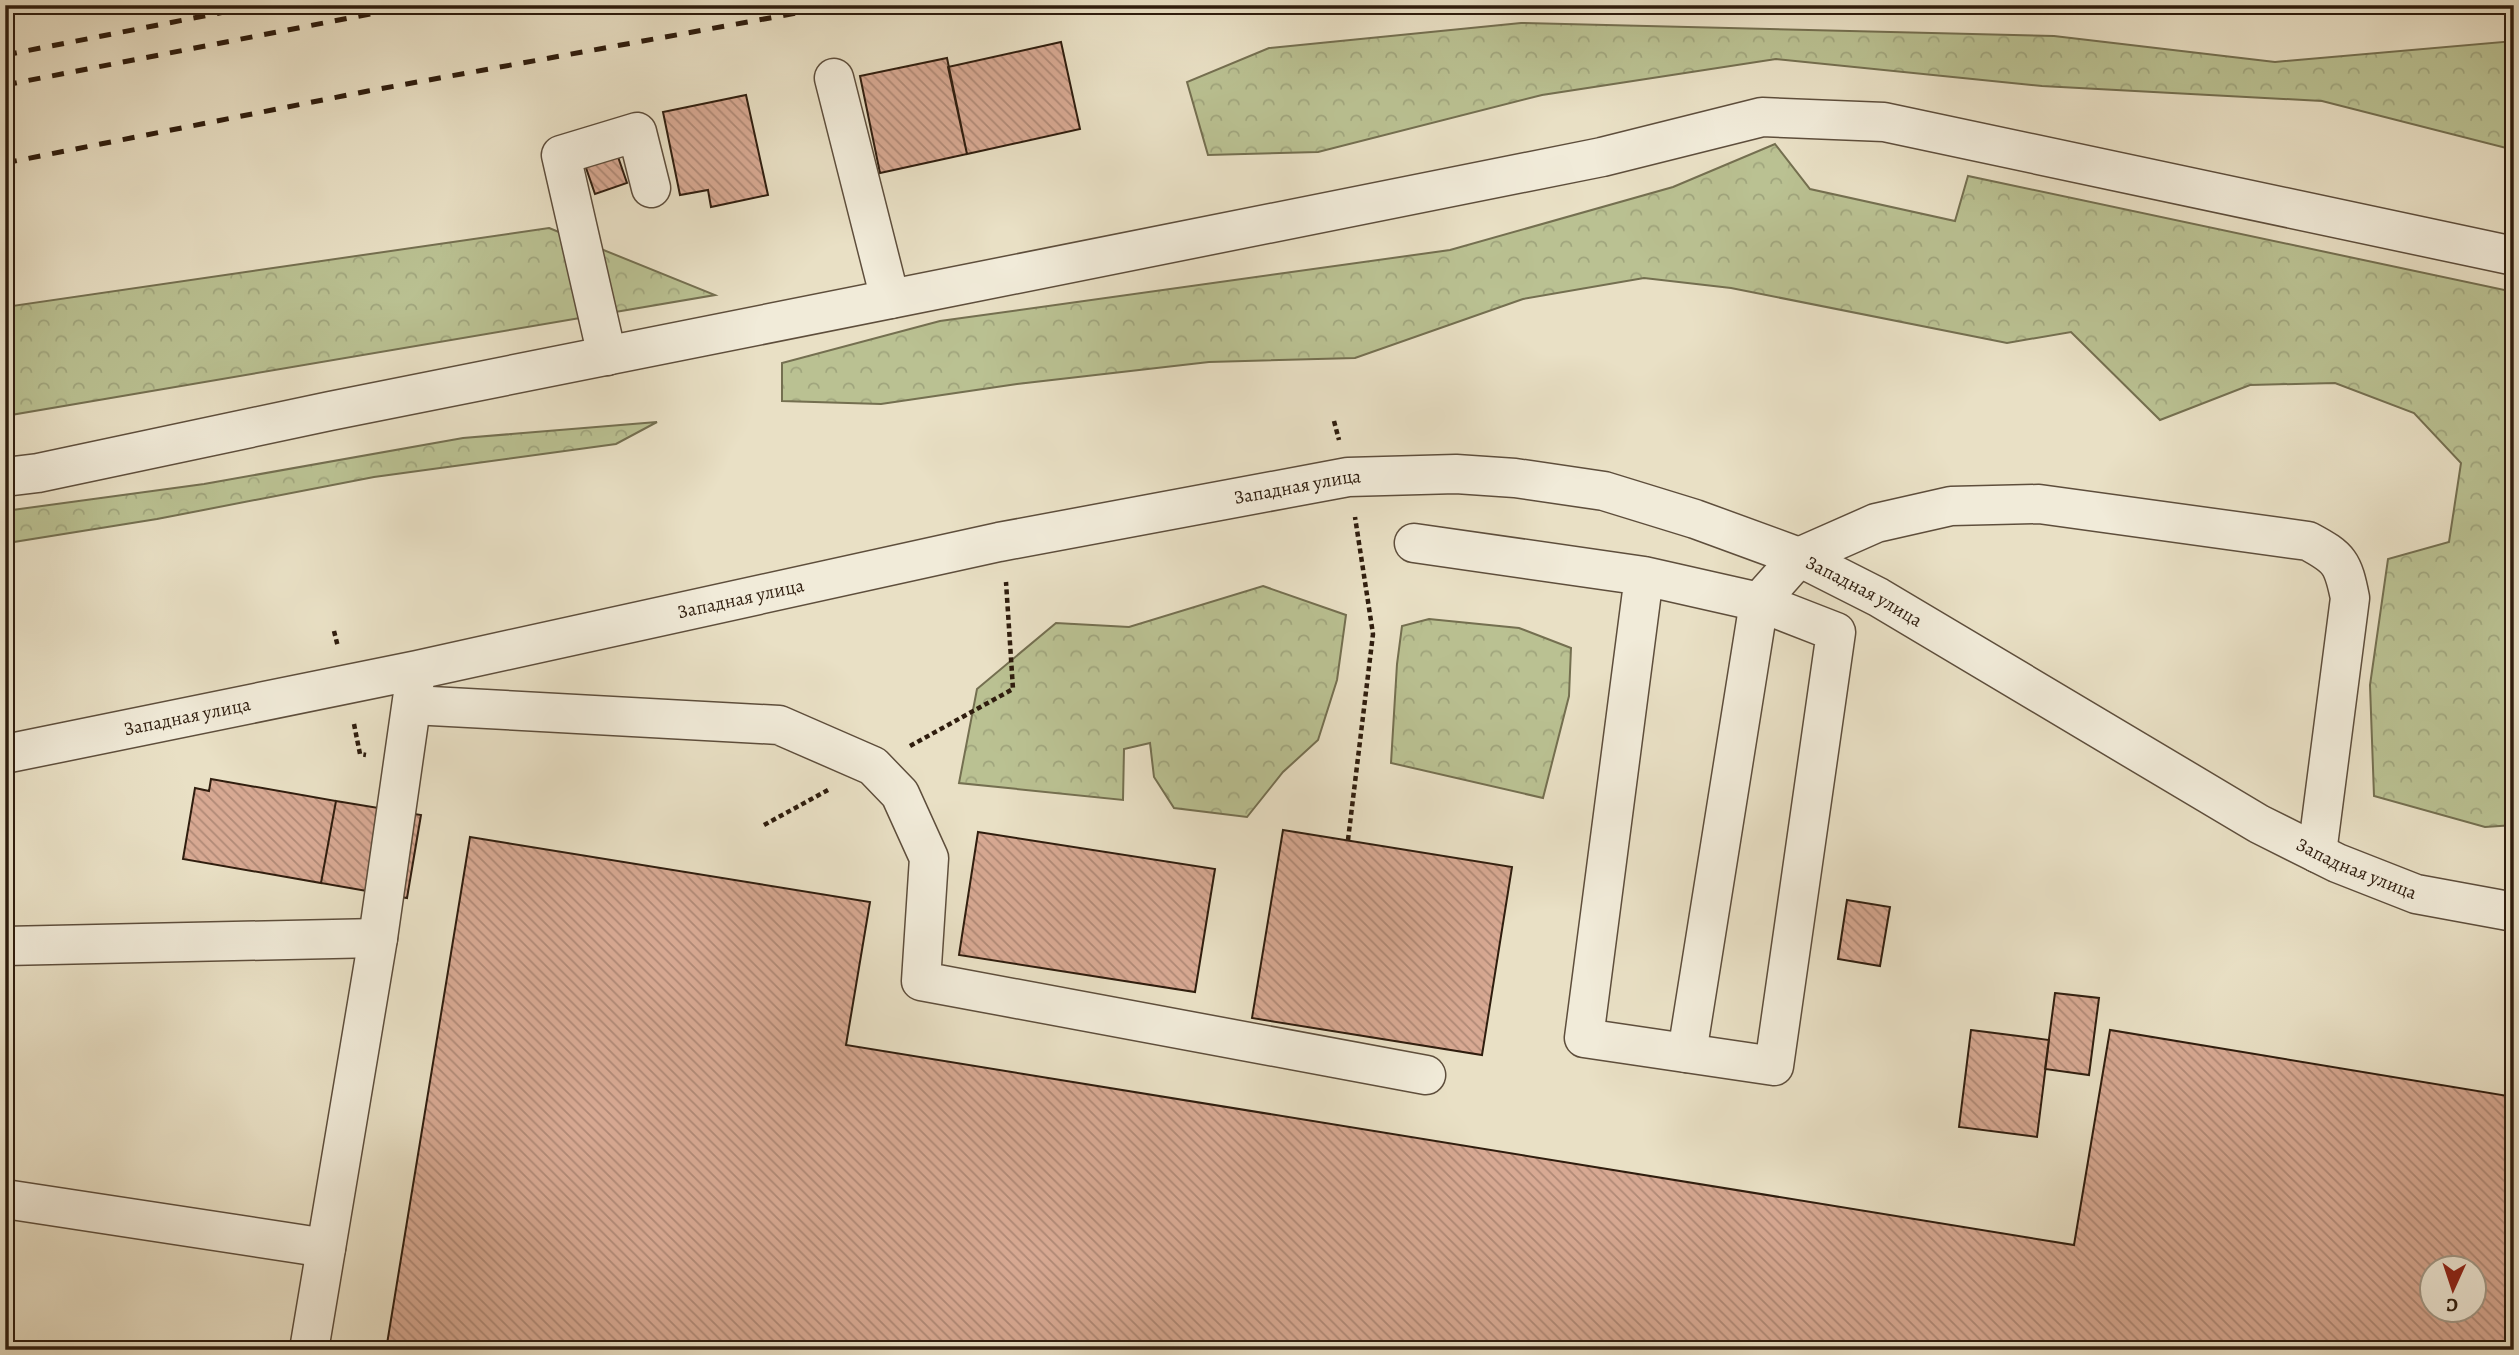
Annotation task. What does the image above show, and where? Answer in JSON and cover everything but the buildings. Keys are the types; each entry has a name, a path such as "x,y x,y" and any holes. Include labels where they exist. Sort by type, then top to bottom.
{"street":[{"path":"834,78 890,299"},
{"path":"5,477 38,473 1602,157 1762,117 1884,122 2514,256"},
{"path":"607,356 561,155 637,132 651,188"},
{"name":"Западная улица","path":"5,754 414,687 999,542 1348,477 1456,474 1515,478 1604,491 1695,519 1799,557 1878,597 2259,824 2317,853 2416,894 2514,912"},
{"path":"1687,1054 1759,602 1799,557 1876,523 1951,506 2039,504 2308,541 2330,553 2344,570 2350,598 2317,853"},
{"path":"1413,543 1644,576 1759,602 1836,632 1774,1066 1584,1038 1644,576"},
{"path":"309,1350 378,938 414,687 779,724 873,766 900,794 929,858 921,981 1426,1075"},
{"path":"5,946 378,938"},
{"path":"5,1199 326,1248"}],"path":[{"path":"1334,421 1348,477 1373,634 1348,840"},
{"path":"764,825 1013,689 1007,590 999,542"}],"green space":[{"path":"1521,23 2054,36 2275,62 2514,41 2514,150 2322,101 2042,86 1776,59 1542,95 1318,152 1208,155 1187,82 1269,48"},
{"path":"1775,144 1810,189 1955,221 1968,176 2514,292 2514,825 2485,827 2374,796 2370,685 2388,559 2449,542 2461,463 2414,413 2335,383 2250,385 2160,420 2071,332 2007,343 1731,288 1644,278 1523,299 1355,358 1209,362 1017,384 881,404 782,401 782,363 940,321 1450,250 1673,187"},
{"path":"549,228 715,295 5,416 5,307"},
{"path":"657,422 616,444 374,477 157,519 14,542 5,547 5,511 204,484 463,438"},
{"path":"1263,586 1346,615 1337,680 1318,740 1283,772 1247,817 1174,808 1154,777 1150,743 1124,749 1123,800 959,783 977,689 1056,623 1129,627"},
{"path":"1429,619 1519,628 1571,648 1569,696 1543,798 1391,763 1402,626"}],"railway":[{"path":"5,55 260,5"},
{"path":"5,85 416,5"},
{"path":"5,163 368,91 841,5"}]}
